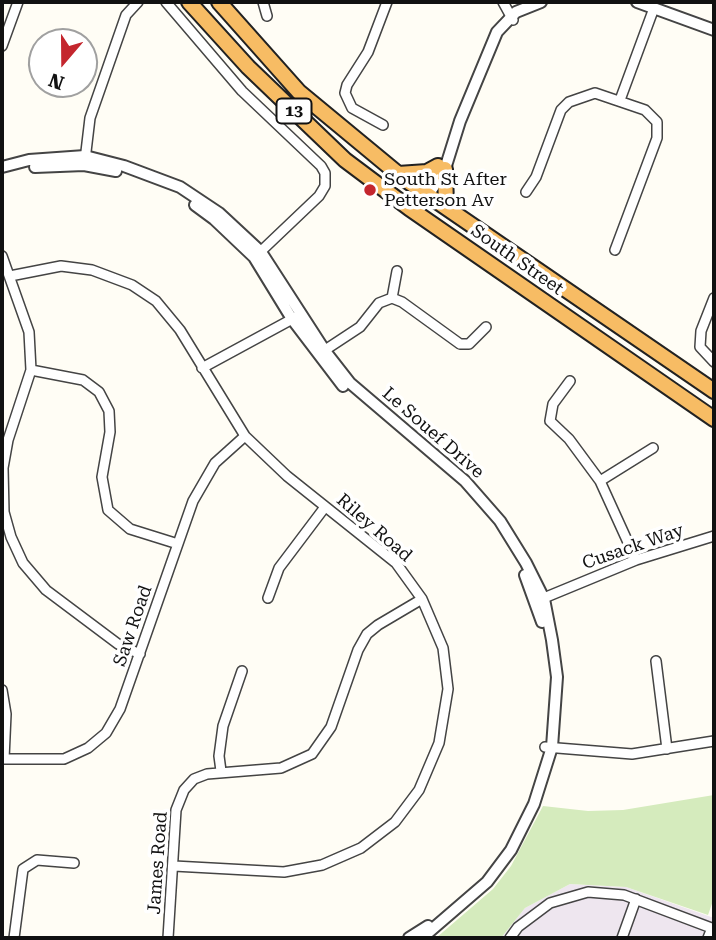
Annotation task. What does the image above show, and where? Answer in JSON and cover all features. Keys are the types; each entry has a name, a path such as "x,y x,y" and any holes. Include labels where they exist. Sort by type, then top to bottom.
{"highway":[{"name":"South Street","path":"189,2 248,67 345,160 413,211 714,419"},
{"name":"South Street","path":"219,2 299,92 398,174 714,391"},
{"path":"398,174 427,172 444,164 446,207"}],"street":[{"path":"2,46 18,2"},
{"path":"85,161 90,118 127,15 138,2"},
{"path":"166,2 242,91 321,166 325,173 325,187 319,197 257,255"},
{"path":"263,2 267,16"},
{"path":"383,125 352,107 345,93 346,85 369,52 387,2"},
{"path":"503,2 514,14"},
{"path":"413,211 444,164 495,39 514,14 540,2"},
{"path":"637,2 714,30"},
{"path":"620,100 654,8"},
{"path":"526,192 536,177 561,110 569,102 595,93 645,110 657,122 657,138 615,250"},
{"name":"Le Souef Drive","path":"2,167 29,160 85,161 176,192 214,219 257,255 345,388 461,484 496,524 539,597 551,687 549,744 534,804 511,850 487,882 422,938"},
{"name":"Le Souef Drive","path":"2,174 28,167 85,161"},
{"path":"2,256 29,332 31,370 8,440 3,468 4,512 11,537 23,563 46,590 118,644 140,654"},
{"name":"Riley Road","path":"10,276 61,266 92,270 132,285 156,301 180,330 245,436 325,507 396,563 422,600 443,648 448,689 439,743 432,765 419,790 395,822 361,848 322,865 284,872 174,866"},
{"path":"392,298 397,271"},
{"path":"321,353 360,327 379,303 392,298 402,302 460,344 469,344 486,327"},
{"path":"714,298 701,331 700,347 714,362"},
{"path":"202,368 297,316"},
{"path":"31,370 83,380 99,392 110,411 110,432 102,477 108,510 130,529 178,544"},
{"path":"570,381 553,404 550,421 569,439 600,481 636,560"},
{"name":"Saw Road","path":"3,759 46,761 64,758 95,743 113,723 202,482 215,463 245,436"},
{"path":"600,481 653,448"},
{"path":"268,598 279,568 325,507"},
{"name":"Cusack Way","path":"539,597 636,560 714,536"},
{"name":"James Road","path":"168,938 178,803 194,779 220,771 281,768 312,754 331,727 358,650 367,634 422,600"},
{"path":"656,661 667,749"},
{"path":"220,771 223,726 242,671"},
{"path":"2,690 6,713 3,759"},
{"path":"549,744 632,754 714,741"},
{"name":"Le Souef Drive","path":"409,938 434,922 485,875 506,845 528,801 549,744"},
{"path":"14,938 23,869 37,860 74,863"},
{"path":"510,938 529,917 560,898 601,891 636,899 713,929 708,938"},
{"path":"622,938 636,899"}],"shaded area":[{"path":"570,884 626,887 714,918 714,938 501,938 525,908"}],"green space":[{"path":"714,795 714,898 708,915 626,887 570,884 525,908 501,938 436,938 493,889 511,866 543,806 588,811 623,810"}],"place":[{"name":"South St After Petterson Av","path":"370,190"}]}
